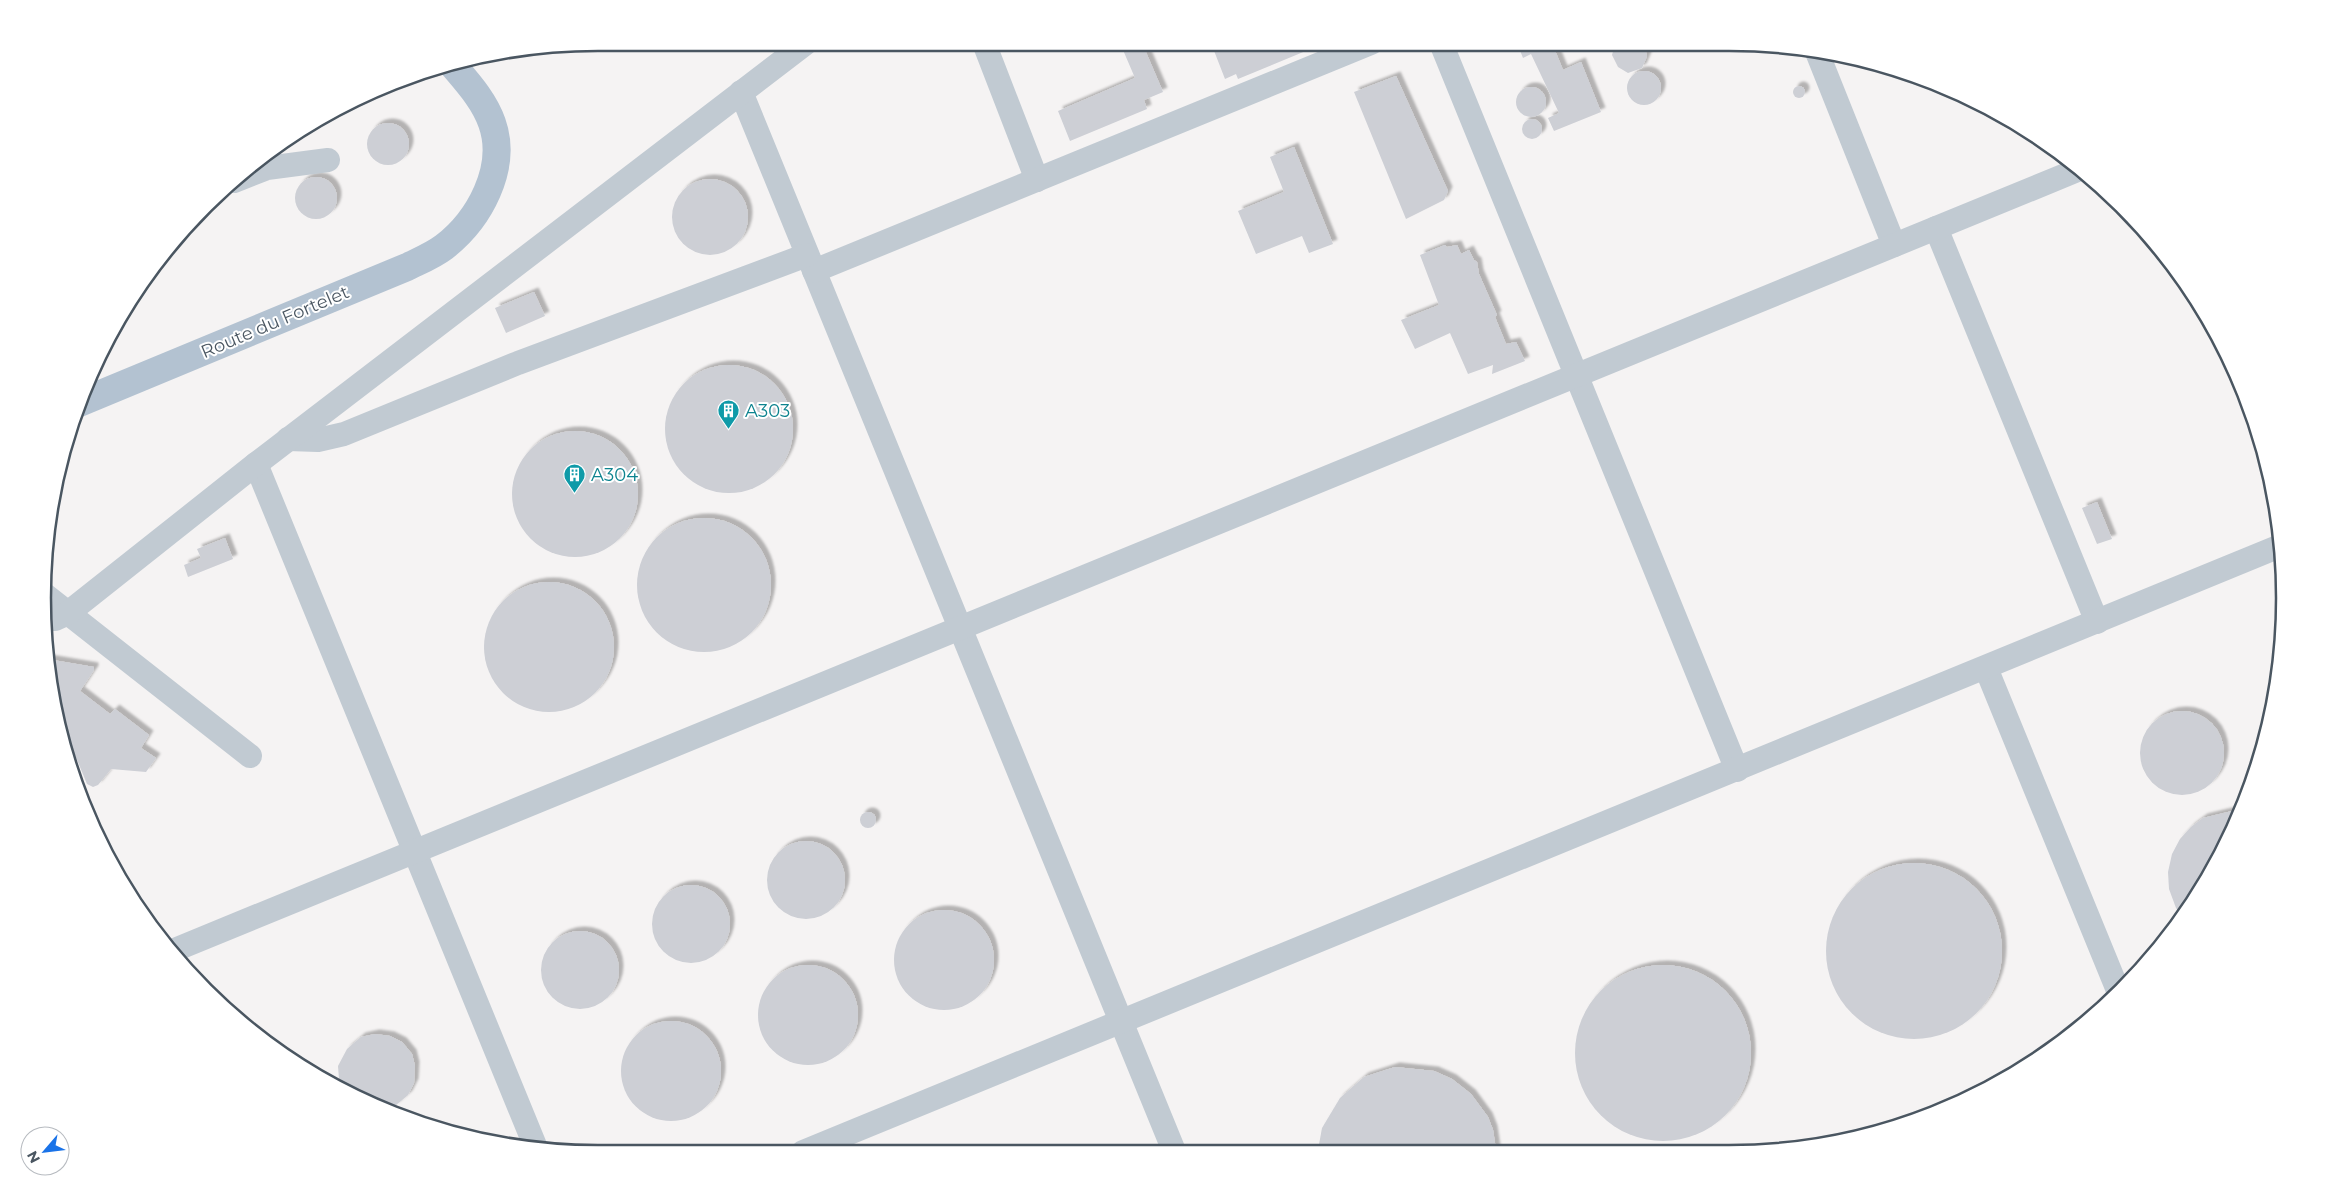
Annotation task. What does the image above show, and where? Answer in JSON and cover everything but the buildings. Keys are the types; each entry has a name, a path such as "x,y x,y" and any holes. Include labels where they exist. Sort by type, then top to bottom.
{"main road":[{"name":"Route du Fortelet","path":"89,399 407,267 442,249 476,212 493,175 496,149 493,124 471,87 456,70"},
{"name":"Route du Fortelet","path":"99,377 463,228"}],"lane":[{"path":"52,619 68,613 288,439 795,51"},
{"path":"987,51 1037,180"},
{"path":"288,439 318,440 344,434 518,363 810,263 1037,180 1351,51"},
{"path":"1443,51 1737,770"},
{"path":"1819,59 1894,245"},
{"path":"741,92 1172,1145"},
{"path":"255,173 267,168 328,160"},
{"path":"179,948 2072,172"},
{"path":"1936,228 2096,622"},
{"path":"256,464 533,1141"},
{"path":"820,1145 2273,549"},
{"path":"51,600 250,756"},
{"path":"1986,668 2117,984"}],"place":[{"name":"A303","path":"729,430"},
{"name":"A304","path":"575,494"}]}
